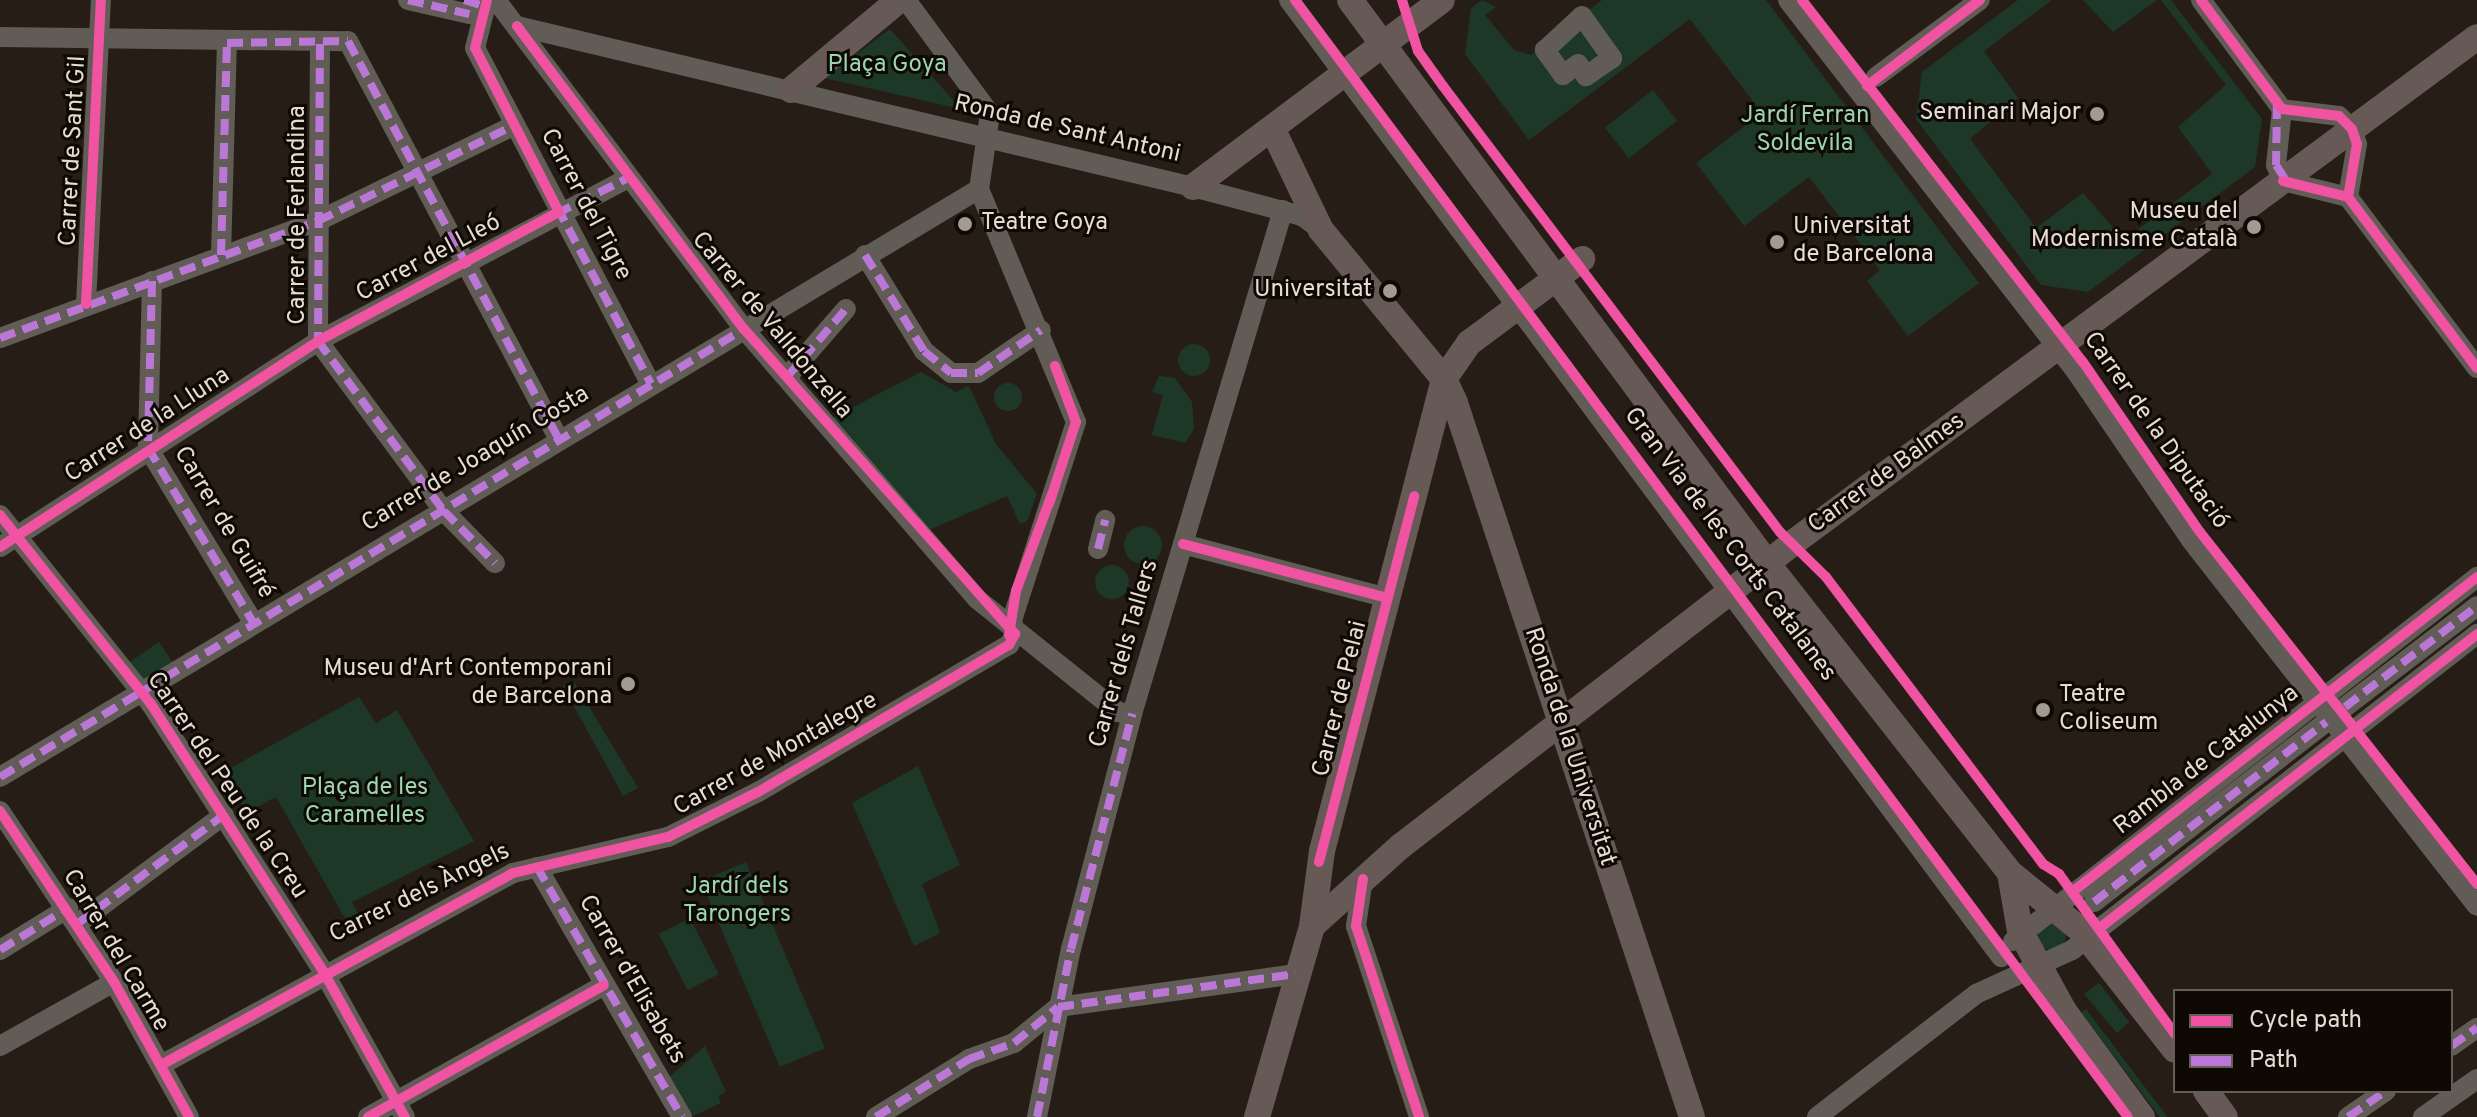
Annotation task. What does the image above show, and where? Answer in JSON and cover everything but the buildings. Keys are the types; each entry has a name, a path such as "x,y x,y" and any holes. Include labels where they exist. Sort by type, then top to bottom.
{"main road":[{"path":"791,90 899,0"},
{"name":"Gran Via de les Corts Catalanes","path":"1350,0 1559,276 1767,563 2010,873 2054,905 2088,937 2173,1047"},
{"path":"1193,187 1273,130 1442,0"},
{"name":"Carrer de Balmes","path":"1312,926 1363,879 1767,563 2058,348 2280,173 2352,129 2477,37"},
{"path":"1273,130 1321,230 1444,379 1469,343 1582,259"},
{"name":"Carrer de Pelai","path":"1257,1117 1312,926 1319,862 1444,379"},
{"name":"Ronda de la Universitat","path":"1444,379 1692,1117"},
{"name":"Gran Via de les Corts Catalanes","path":"2010,873 2020,931 2064,1011 2142,1117"},
{"path":"2207,1093 2225,1117"}],"street":[{"name":"Carrer de Sant Gil","path":"86,304 101,0"},
{"path":"408,0 480,4"},
{"path":"906,0 990,114 992,139 979,189 1041,330 1076,422 1012,620 1015,634"},
{"path":"1289,0 2001,957"},
{"name":"Carrer de la Diputació","path":"1788,0 2058,348 2191,540 2319,699 2477,906"},
{"path":"1876,77 1980,0"},
{"path":"2201,0 2282,109 2280,173 2349,189 2477,368"},
{"name":"Carrer de Valldonzella","path":"480,4 517,26 626,179 744,329 1015,634 1118,712 1132,714"},
{"name":"Carrer del Tigre","path":"480,4 475,48 651,384"},
{"name":"Ronda de Sant Antoni","path":"517,26 1193,187 1283,210 1321,230"},
{"path":"0,37 227,43 320,44 348,41 559,440"},
{"path":"221,255 227,43"},
{"name":"Carrer de Ferlandina","path":"320,44 318,341 444,511 495,563"},
{"path":"2282,109 2339,116 2352,129 2357,144 2349,189"},
{"path":"0,338 318,221 515,125"},
{"name":"Carrer del Lleó","path":"318,341 626,179"},
{"name":"Carrer de Joaquín Costa","path":"0,777 979,189"},
{"name":"Carrer dels Tallers","path":"1037,1117 1058,1007 1132,714 1283,210"},
{"path":"865,255 924,351 951,373 978,373 1041,330"},
{"path":"148,448 152,281"},
{"path":"787,377 846,309"},
{"name":"Carrer de la Lluna","path":"8,541 318,341"},
{"name":"Carrer de Guifré","path":"148,448 254,624"},
{"name":"Carrer del Peu de la Creu","path":"0,515 8,541 142,692 323,971 400,1110"},
{"path":"1098,549 1105,520"},
{"path":"1183,544 1387,598"},
{"name":"Rambla de Catalunya","path":"1991,984 2001,957 2020,931 2477,577"},
{"path":"2345,707 2477,606"},
{"name":"Carrer de Montalegre","path":"537,867 668,837 836,747 1009,645 1015,634"},
{"path":"1817,1117 1991,984 2042,969 2088,937 2477,634"},
{"name":"Rambla de Catalunya","path":"2094,902 2326,722"},
{"name":"Carrer del Carme","path":"0,811 8,838 73,916 114,982 189,1117"},
{"path":"0,950 73,916 224,815"},
{"name":"Carrer dels Àngels","path":"161,1065 323,971 537,867"},
{"name":"Carrer d'Elisabets","path":"537,867 682,1117"},
{"path":"1363,879 1356,926 1419,1117"},
{"path":"876,1117 969,1059 1014,1043 1058,1007 1296,974"},
{"path":"0,1046 114,982"},
{"path":"368,1117 400,1110 604,985"},
{"path":"2453,1045 2477,1028"},
{"path":"2423,1117 2477,1079"},
{"path":"2348,1117 2383,1093"}],"green space":[{"name":"Jardí Ferran Soldevila","path":"1482,0 1496,7 1485,15 1514,50 1531,55 1602,0 1766,0 1979,283 1908,336 1867,281 1880,270 1809,177 1744,226 1696,163 1762,113 1690,19 1529,140 1465,54 1471,8"},
{"path":"2018,0 2052,0 1984,51 2018,98 1970,139 2036,228 2083,193 2124,240 2212,174 2178,127 2226,85 2161,0 2171,0 2262,119 2255,167 2088,292 2041,285 1916,119 1922,72"},
{"path":"2083,0 2157,0 2113,32"},
{"name":"Plaça Goya","path":"890,29 961,109 824,78"},
{"path":"1653,90 1677,121 1629,158 1605,128"},
{"path":"1194,344 1205,349 1210,360 1205,371 1194,376 1183,371 1178,360 1183,349"},
{"path":"921,372 956,392 969,386 996,444 1037,494 1027,521 1020,524 1007,496 927,531 828,420"},
{"path":"1159,376 1175,378 1192,402 1194,429 1185,443 1152,435 1163,395 1152,392"},
{"path":"1008,383 1018,387 1022,397 1018,407 1008,411 998,407 994,397 998,387"},
{"path":"1143,526 1157,531 1162,545 1157,559 1143,564 1129,559 1124,545 1129,531"},
{"path":"1112,565 1124,570 1129,582 1124,594 1112,599 1100,594 1095,582 1100,570"},
{"path":"159,642 173,663 143,683 129,662"},
{"path":"573,680 638,788 623,796 563,686"},
{"name":"Plaça de les Caramelles","path":"359,697 376,723 397,710 474,841 352,902 362,920 350,927 276,797 246,813 227,770"},
{"path":"918,766 960,865 922,884 940,933 914,946 852,803"},
{"name":"Jardí dels Tarongers","path":"746,862 825,1048 780,1067 701,881"},
{"path":"690,918 719,974 687,990 659,934"},
{"path":"2052,922 2062,926 2066,936 2062,946 2052,950 2042,946 2038,936 2042,926"},
{"path":"2099,983 2129,1022 2117,1033 2084,994"},
{"path":"2086,1009 2167,1117 2160,1117 2081,1013"},
{"path":"705,1046 726,1092 718,1096 721,1103 691,1117 667,1079"}],"marked path":[{"path":"408,0 469,14"},
{"path":"464,0 484,6"},
{"path":"221,255 227,43 348,41 559,440"},
{"path":"320,44 318,341 444,511 495,563"},
{"path":"2277,103 2276,165 2289,185"},
{"path":"0,338 318,221 515,125"},
{"path":"556,214 626,179"},
{"path":"557,207 651,384"},
{"path":"865,255 924,351 951,373 978,373 1041,330"},
{"path":"152,281 148,448 254,624"},
{"path":"787,377 846,309"},
{"path":"0,777 744,329"},
{"path":"1098,549 1105,520"},
{"path":"2345,707 2477,606"},
{"path":"1037,1117 1071,949 1132,714"},
{"path":"2094,902 2326,722"},
{"path":"77,924 224,815"},
{"path":"537,867 682,1117"},
{"path":"0,950 68,908"},
{"path":"876,1117 969,1059 1014,1043 1058,1007 1296,974"},
{"path":"2453,1045 2477,1028"},
{"path":"2348,1117 2383,1093"}],"cycle path":[{"path":"86,304 101,0"},
{"path":"0,547 318,341 559,212 475,48 487,0"},
{"path":"1295,0 2128,1117"},
{"path":"1402,0 1418,51 1443,86 1780,532 1826,577 2043,864 2059,874 2173,1031"},
{"path":"1802,0 2083,362 2200,532 2477,884"},
{"path":"1867,86 1980,0"},
{"path":"2201,0 2282,109 2339,116 2352,129 2357,144 2348,197"},
{"path":"517,26 744,329 1015,634"},
{"path":"2283,181 2348,197 2477,368"},
{"path":"1049,504 1076,422 1055,366"},
{"path":"1009,635 1016,591 1052,494"},
{"path":"1319,862 1414,496"},
{"path":"0,515 151,704 323,971 405,1117"},
{"path":"1183,544 1387,598"},
{"path":"2076,889 2477,577"},
{"path":"161,1065 513,873 668,837 758,792 1009,645 1015,634"},
{"path":"2101,927 2477,634"},
{"path":"0,811 114,982 189,1117"},
{"path":"1363,879 1356,926 1419,1117"},
{"path":"368,1117 604,985"}],"place":[{"name":"Seminari Major","path":"2097,114"},
{"name":"Teatre Goya","path":"965,224"},
{"name":"Museu del Modernisme Català","path":"2254,227"},
{"name":"Universitat de Barcelona","path":"1777,242"},
{"name":"Universitat","path":"1390,291"},
{"name":"Museu d'Art Contemporani de Barcelona","path":"628,684"},
{"name":"Teatre Coliseum","path":"2043,710"}]}
